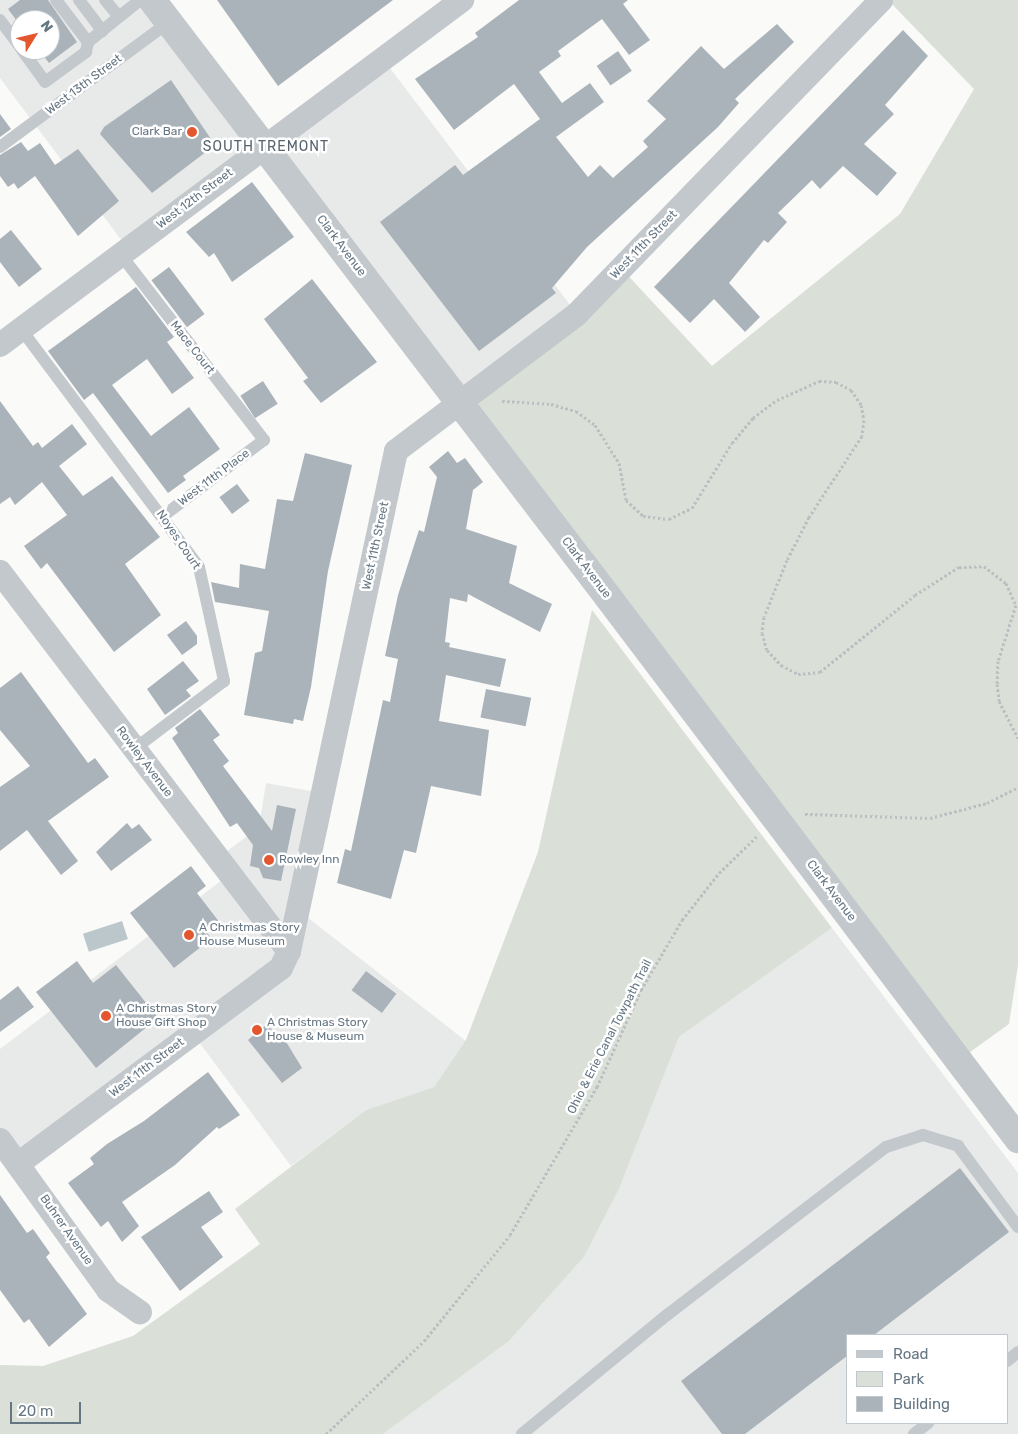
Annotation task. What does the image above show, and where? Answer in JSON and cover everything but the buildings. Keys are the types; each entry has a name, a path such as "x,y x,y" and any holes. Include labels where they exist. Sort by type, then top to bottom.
{"street":[{"name":"West 12th Street","path":"0,345 462,0"},
{"name":"West 11th Street","path":"18,1164 281,968 289,951 396,452 577,314 881,0"},
{"name":"Clark Avenue","path":"159,6 462,403 1018,1139"},
{"name":"Rowley Avenue","path":"0,572 289,951"},
{"name":"Buhrer Avenue","path":"0,1140 108,1290 140,1312"}],"lane":[{"path":"56,0 88,42"},
{"path":"79,0 102,31"},
{"path":"106,0 119,17"},
{"path":"29,60 45,82 86,52 88,42 119,17 159,6"},
{"name":"West 13th Street","path":"0,148 159,6"},
{"path":"0,20 10,34"},
{"name":"Mace Court","path":"121,255 264,440"},
{"name":"Noyes Court","path":"21,329 163,516 199,567 224,681 134,750"},
{"name":"West 11th Place","path":"163,516 264,440"},
{"path":"522,1434 667,1315 886,1147 923,1135 958,1146 1018,1227"},
{"path":"1008,1360 1018,1352"},
{"path":"914,1434 927,1424"}],"path":[{"path":"498,400 533,402 576,411 596,425 610,445 619,463 621,489 634,508 652,518 669,519 692,508 732,443 753,418 777,400 819,381 836,382 851,390 861,405 862,436 809,517 787,560 764,617 762,633 767,650 780,665 798,674 820,672 914,595 959,567 984,566 1006,583 1016,604 998,661 997,684 999,701 1018,738"},
{"path":"800,815 930,818 986,803 1018,787"},
{"name":"Ohio & Erie Canal Towpath Trail","path":"326,1434 424,1342 510,1236 588,1103 641,990 682,920 725,866 762,832"}],"shaded area":[{"path":"0,0 152,0 266,147 128,249 0,78"},
{"path":"383,59 577,314 462,403 266,147"},
{"path":"266,783 322,793 298,910 466,1041 434,1087 366,1110 291,1166 193,1034 18,1164 0,1140 0,1049 230,874 218,858 259,827"},
{"path":"122,921 128,939 89,952 83,934"},
{"path":"832,928 1018,1173 1018,1434 383,1434 509,1341 584,1257 619,1189 679,1037"}],"green space":[{"path":"888,0 1018,0 1018,965 1009,1024 959,1060 462,403 621,268 712,366 900,214 974,89"},
{"path":"592,610 832,928 679,1037 619,1189 584,1257 509,1341 383,1434 0,1434 0,1365 43,1366 133,1336 260,1244 235,1209 366,1110 434,1087 466,1040 538,852"}],"place":[{"name":"Clark Bar","path":"192,132"},
{"name":"Rowley Inn","path":"269,860"},
{"name":"A Christmas Story House Museum","path":"189,935"},
{"name":"A Christmas Story House Gift Shop","path":"106,1016"},
{"name":"A Christmas Story House & Museum","path":"257,1030"}],"district":[{"name":"SOUTH TREMONT","path":"266,147"}]}
